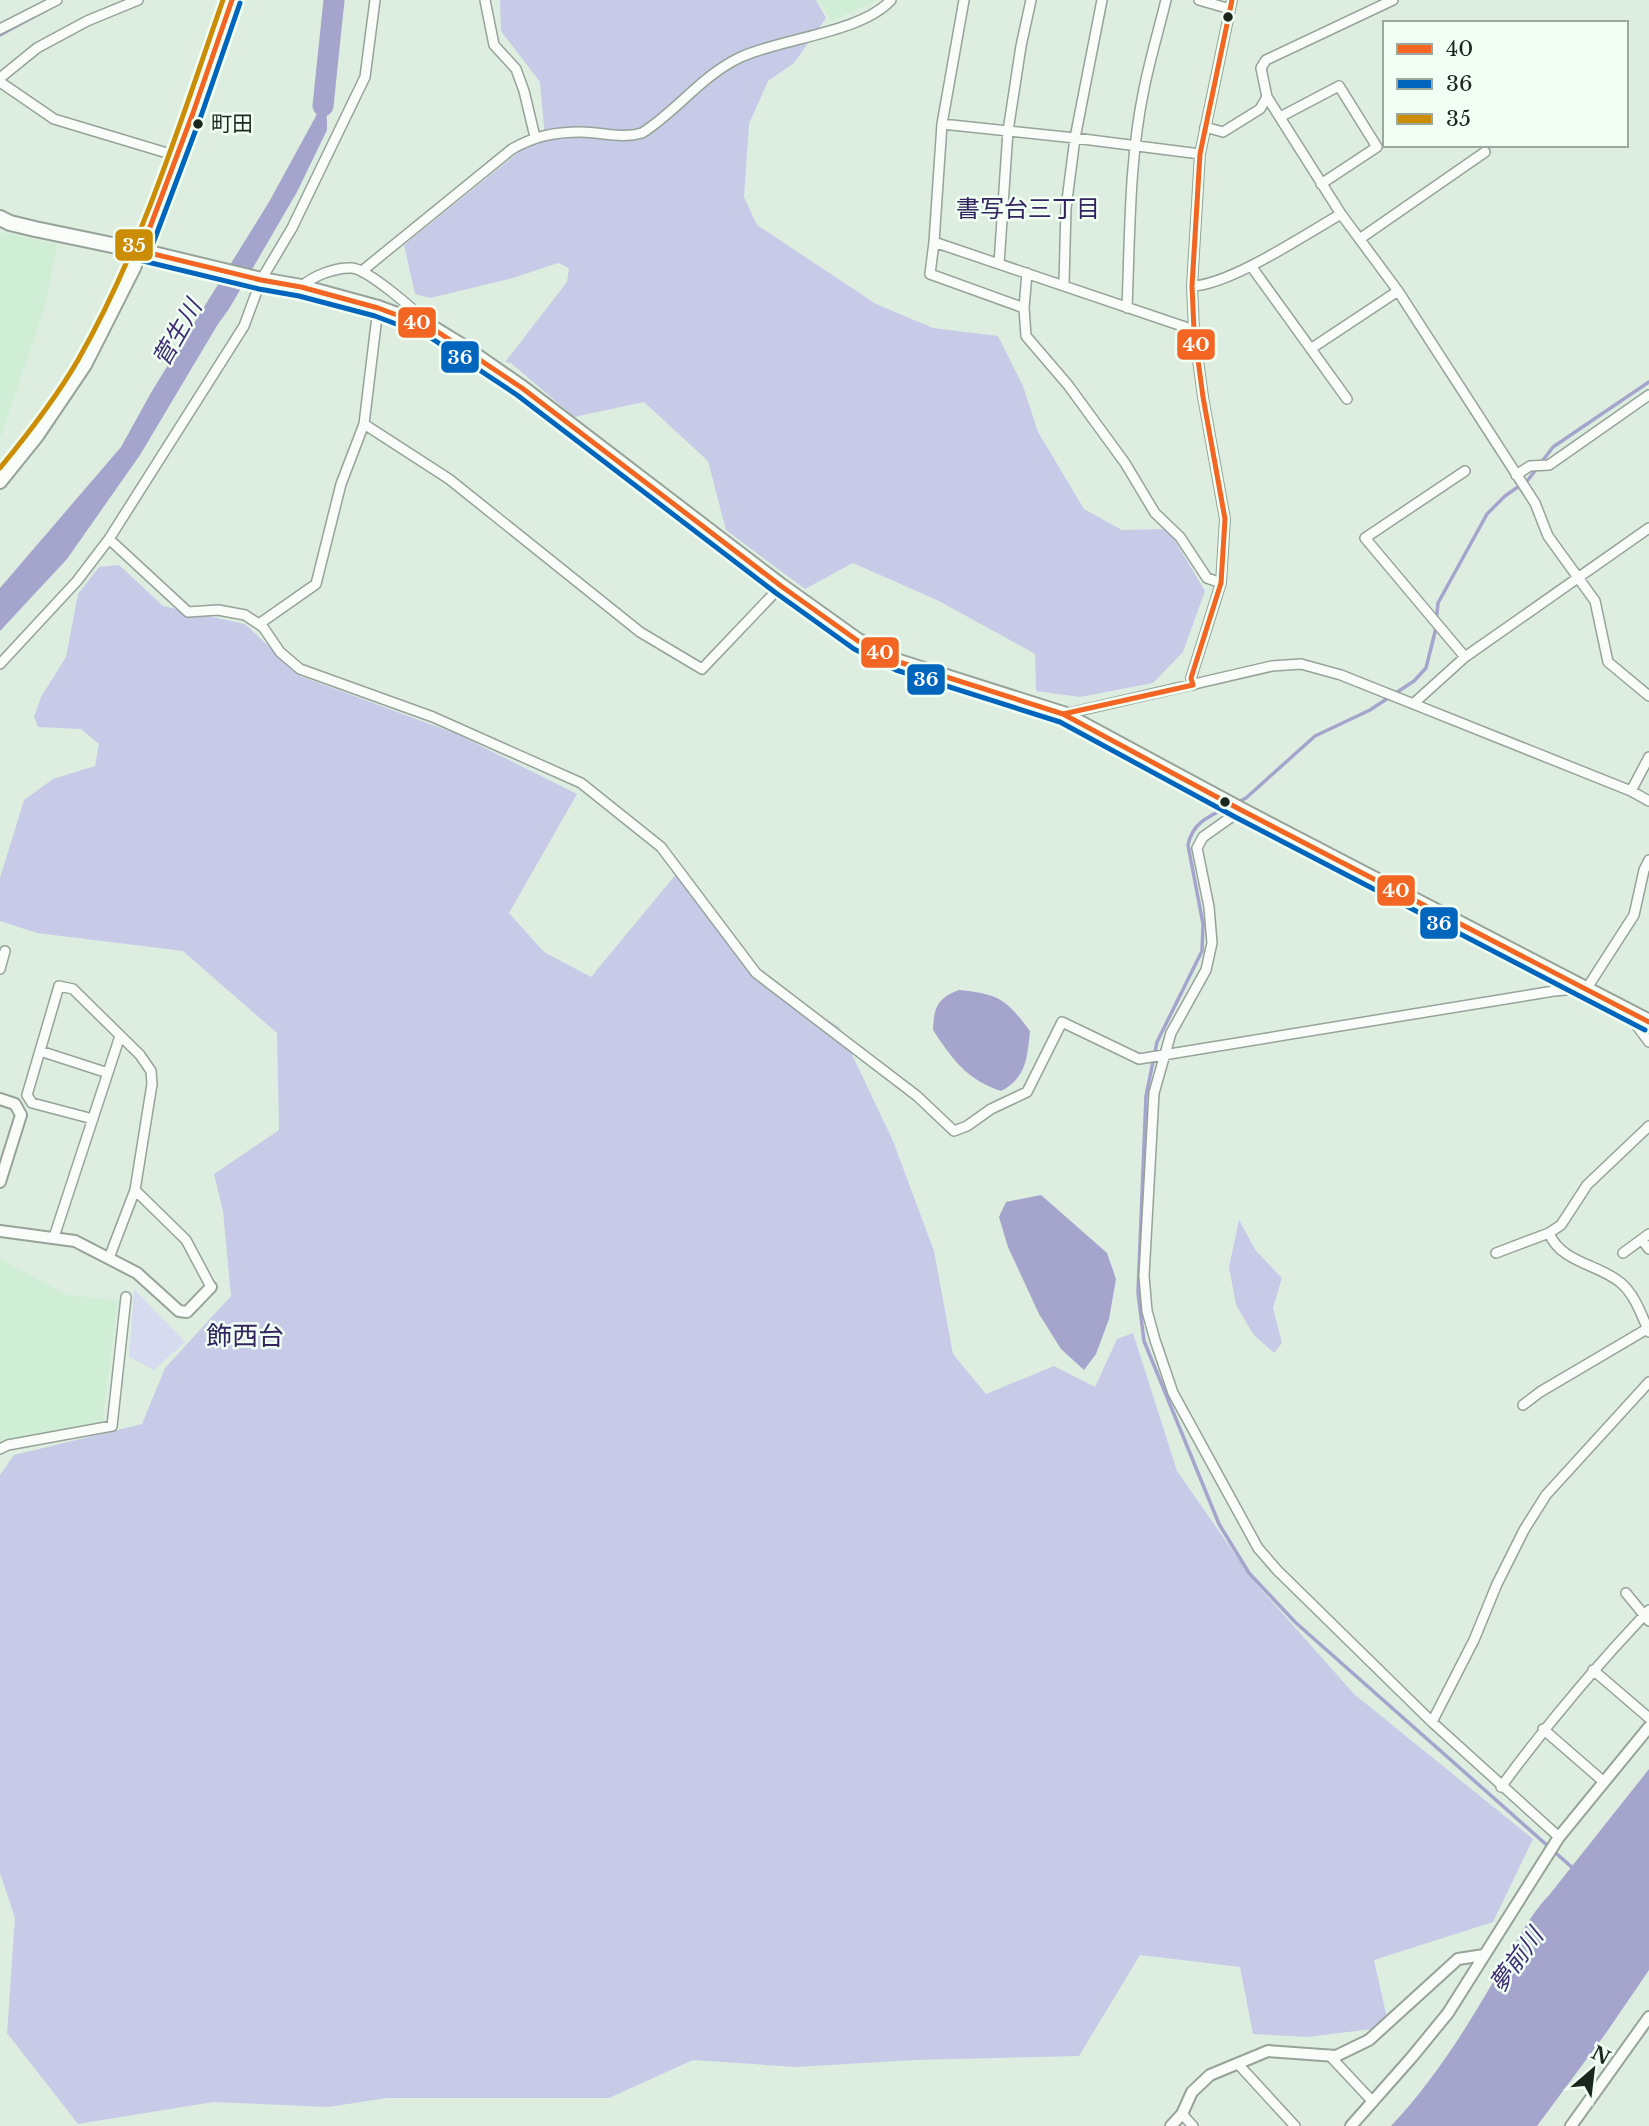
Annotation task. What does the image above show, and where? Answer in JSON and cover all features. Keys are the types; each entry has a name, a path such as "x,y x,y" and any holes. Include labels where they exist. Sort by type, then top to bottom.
{"main road":[{"path":"0,482 37,436 85,365 148,253 229,1"},
{"path":"0,218 35,229 301,287 378,308 432,328 522,388 781,586 858,641 899,662 1063,714 1241,810 1644,1019"}],"street":[{"path":"0,29 57,0"},
{"path":"138,0 87,21 37,48 0,80 54,119 177,156"},
{"path":"0,664 77,582 109,539 244,326 258,279 292,228 365,77 375,0"},
{"path":"485,0 494,45 516,69 524,91 534,137"},
{"path":"362,271 512,149 534,137 580,132 632,136 642,133 711,76 741,57 841,27 883,9 891,0"},
{"path":"964,0 942,124 930,274 1024,308"},
{"path":"999,264 1008,131 1031,0"},
{"path":"1064,284 1066,208 1074,138 1102,0"},
{"path":"1127,308 1136,146 1144,90 1166,0"},
{"path":"1193,685 1191,678 1221,583 1224,519 1194,330 1192,286 1199,154 1231,4 1199,0"},
{"path":"1393,0 1266,60 1261,68 1268,97 1340,214 1361,238 1398,290 1535,503 1548,536 1595,601 1608,662 1649,696"},
{"path":"1280,117 1339,86 1377,147 1321,184"},
{"path":"1205,127 1223,132 1260,109 1268,97"},
{"path":"942,124 1199,154"},
{"path":"1361,238 1485,152"},
{"path":"1192,286 1202,286 1251,266 1340,214"},
{"path":"934,242 1194,330"},
{"path":"1251,266 1347,399"},
{"path":"301,287 309,279 332,272 352,268 362,271 402,300 432,328"},
{"path":"1027,274 1024,308 1027,336 1068,385 1117,452 1155,513 1181,537 1207,578 1221,583"},
{"path":"1312,348 1398,290"},
{"path":"259,624 316,584 341,484 364,424 378,308"},
{"path":"1516,475 1530,466 1549,465 1649,395"},
{"path":"364,424 449,479 640,632 702,669 781,586"},
{"path":"1465,471 1365,538 1465,657"},
{"path":"1413,704 1465,657 1649,528"},
{"path":"109,539 188,612 218,610 245,615 259,624 280,652 300,668 433,717 581,783 661,847 756,973 917,1096 954,1131 1027,1092 1062,1022 1139,1059 1554,991 1587,988 1634,915 1644,870 1649,860"},
{"path":"1063,714 1272,666 1301,664 1341,675 1631,791 1649,801"},
{"path":"1631,791 1649,757"},
{"path":"1241,810 1203,836 1197,848 1209,907 1212,943 1206,970 1171,1033 1154,1093 1144,1276 1147,1311 1173,1393 1258,1548 1277,1570 1432,1721 1501,1787 1559,1837"},
{"path":"0,969 5,951"},
{"path":"93,1119 32,1103 27,1095 59,986 73,989 139,1055 151,1071 152,1084 135,1190 109,1258"},
{"path":"1644,1019 1637,1026 1649,1042"},
{"path":"54,1237 120,1036"},
{"path":"40,1051 108,1073"},
{"path":"0,1099 15,1104 21,1115 0,1182"},
{"path":"1496,1254 1549,1233 1561,1225 1587,1185 1649,1126"},
{"path":"0,1231 75,1241 137,1273 178,1311 187,1312 211,1287 186,1240 135,1190"},
{"path":"1523,1405 1540,1392 1648,1330 1622,1283 1563,1251 1549,1233"},
{"path":"1623,1253 1645,1237 1649,1250"},
{"path":"0,1450 8,1445 112,1426 126,1297"},
{"path":"1533,1381 1540,1392"},
{"path":"1432,1721 1474,1640 1497,1584 1524,1530 1546,1495 1649,1382"},
{"path":"1501,1787 1543,1729 1593,1670 1648,1615 1626,1593"},
{"path":"1593,1670 1649,1718"},
{"path":"1351,2126 1448,2013 1559,1837 1649,1727"},
{"path":"1543,1729 1604,1782"},
{"path":"1171,2126 1182,2114 1192,2092 1210,2075 1268,2051 1336,2056 1369,2040 1458,1959 1484,1955"},
{"path":"1571,2126 1645,2033 1649,2017"},
{"path":"1329,2055 1373,2102"},
{"path":"1238,2064 1295,2126"},
{"path":"1182,2114 1193,2126"}],"shaded area":[{"path":"500,0 816,0 826,18 794,63 768,81 749,124 744,197 757,225 876,304 933,328 998,336 1023,386 1038,432 1084,509 1122,530 1168,529 1205,591 1183,652 1153,683 1080,697 1036,691 1035,654 939,601 853,563 805,589 726,530 708,461 644,402 574,417 511,363 505,362 567,282 569,268 558,263 513,278 430,298 415,294 404,245 520,151 545,139 540,82 501,31"},
{"path":"819,0 877,0 832,21"},
{"path":"0,232 57,244 45,307 0,439"},
{"path":"119,565 163,606 245,624 300,676 457,734 577,794 509,913 544,952 591,977 677,873 763,980 839,1027 893,1141 934,1251 953,1354 986,1394 1054,1366 1095,1387 1117,1339 1133,1333 1177,1471 1253,1580 1354,1694 1533,1839 1493,1922 1374,1960 1389,2027 1307,2037 1253,2034 1240,1967 1140,1955 1079,2056 915,2060 796,2067 693,2060 609,2098 387,2098 328,2107 213,2102 78,2124 7,2033 15,1918 0,1873 0,1475 14,1455 142,1424 165,1368 231,1296 223,1211 214,1174 279,1130 277,1033 183,951 37,933 0,921 0,878 24,800 53,779 95,766 99,744 81,729 38,727 34,717 41,697 66,657 78,594 99,567"},
{"path":"1239,1220 1256,1251 1282,1278 1273,1308 1282,1343 1274,1353 1253,1334 1236,1305 1229,1267"},
{"path":"0,1259 67,1295 118,1300 102,1425 6,1440 0,1444"},
{"path":"134,1289 185,1342 154,1370 129,1357"}],"water":[{"path":"326,78 327,130 297,192 229,309 140,455 67,559 0,631 0,588 121,447 152,391 269,202 316,116"},
{"path":"959,990 993,996 1000,1000 1008,1005 1030,1031 1021,1073 1010,1086 1001,1091 978,1081 961,1067 933,1030 934,1016 941,1000"},
{"path":"1041,1195 1107,1253 1116,1279 1109,1319 1096,1354 1084,1370 1061,1349 1039,1314 1008,1247 999,1217 1006,1202"},
{"name":"夢前川","path":"1649,1769 1649,1970 1606,2033 1537,2126 1391,2126 1456,2043 1532,1916"}],"waterway":[{"name":"菅生川","path":"323,106 334,0"},
{"path":"0,35 50,8"},
{"path":"1236,803 1246,798 1315,736 1370,710 1414,681 1426,668 1435,632 1438,603 1487,514 1505,496 1528,480 1553,447 1649,382"},
{"path":"1226,808 1201,822 1188,845 1203,924 1202,951 1157,1042 1146,1096 1138,1293 1144,1341 1219,1524 1249,1573 1295,1622 1575,1870"}],"transit line":[{"name":"35","path":"0,468 60,388 101,318 158,184 223,0"},
{"name":"40","path":"141,251 232,0"},
{"name":"40","path":"1193,685 1191,678 1221,583 1225,519 1203,397 1194,330 1192,286 1200,154 1232,0"},
{"name":"36","path":"149,254 240,3"},
{"name":"40","path":"141,251 301,287 378,308 432,328 522,388 781,586 858,641 899,662 1063,714 1241,810 1649,1022"},
{"name":"36","path":"139,260 299,296 375,316 428,336 517,395 776,593 854,649 896,670 1060,722 1237,818 1645,1030"},
{"name":"40","path":"1063,714 1193,685"}],"place":[{"name":"町田","path":"198,124"}],"district":[{"name":"書写台三丁目","path":"1028,208"},
{"name":"飾西台","path":"245,1336"}]}
